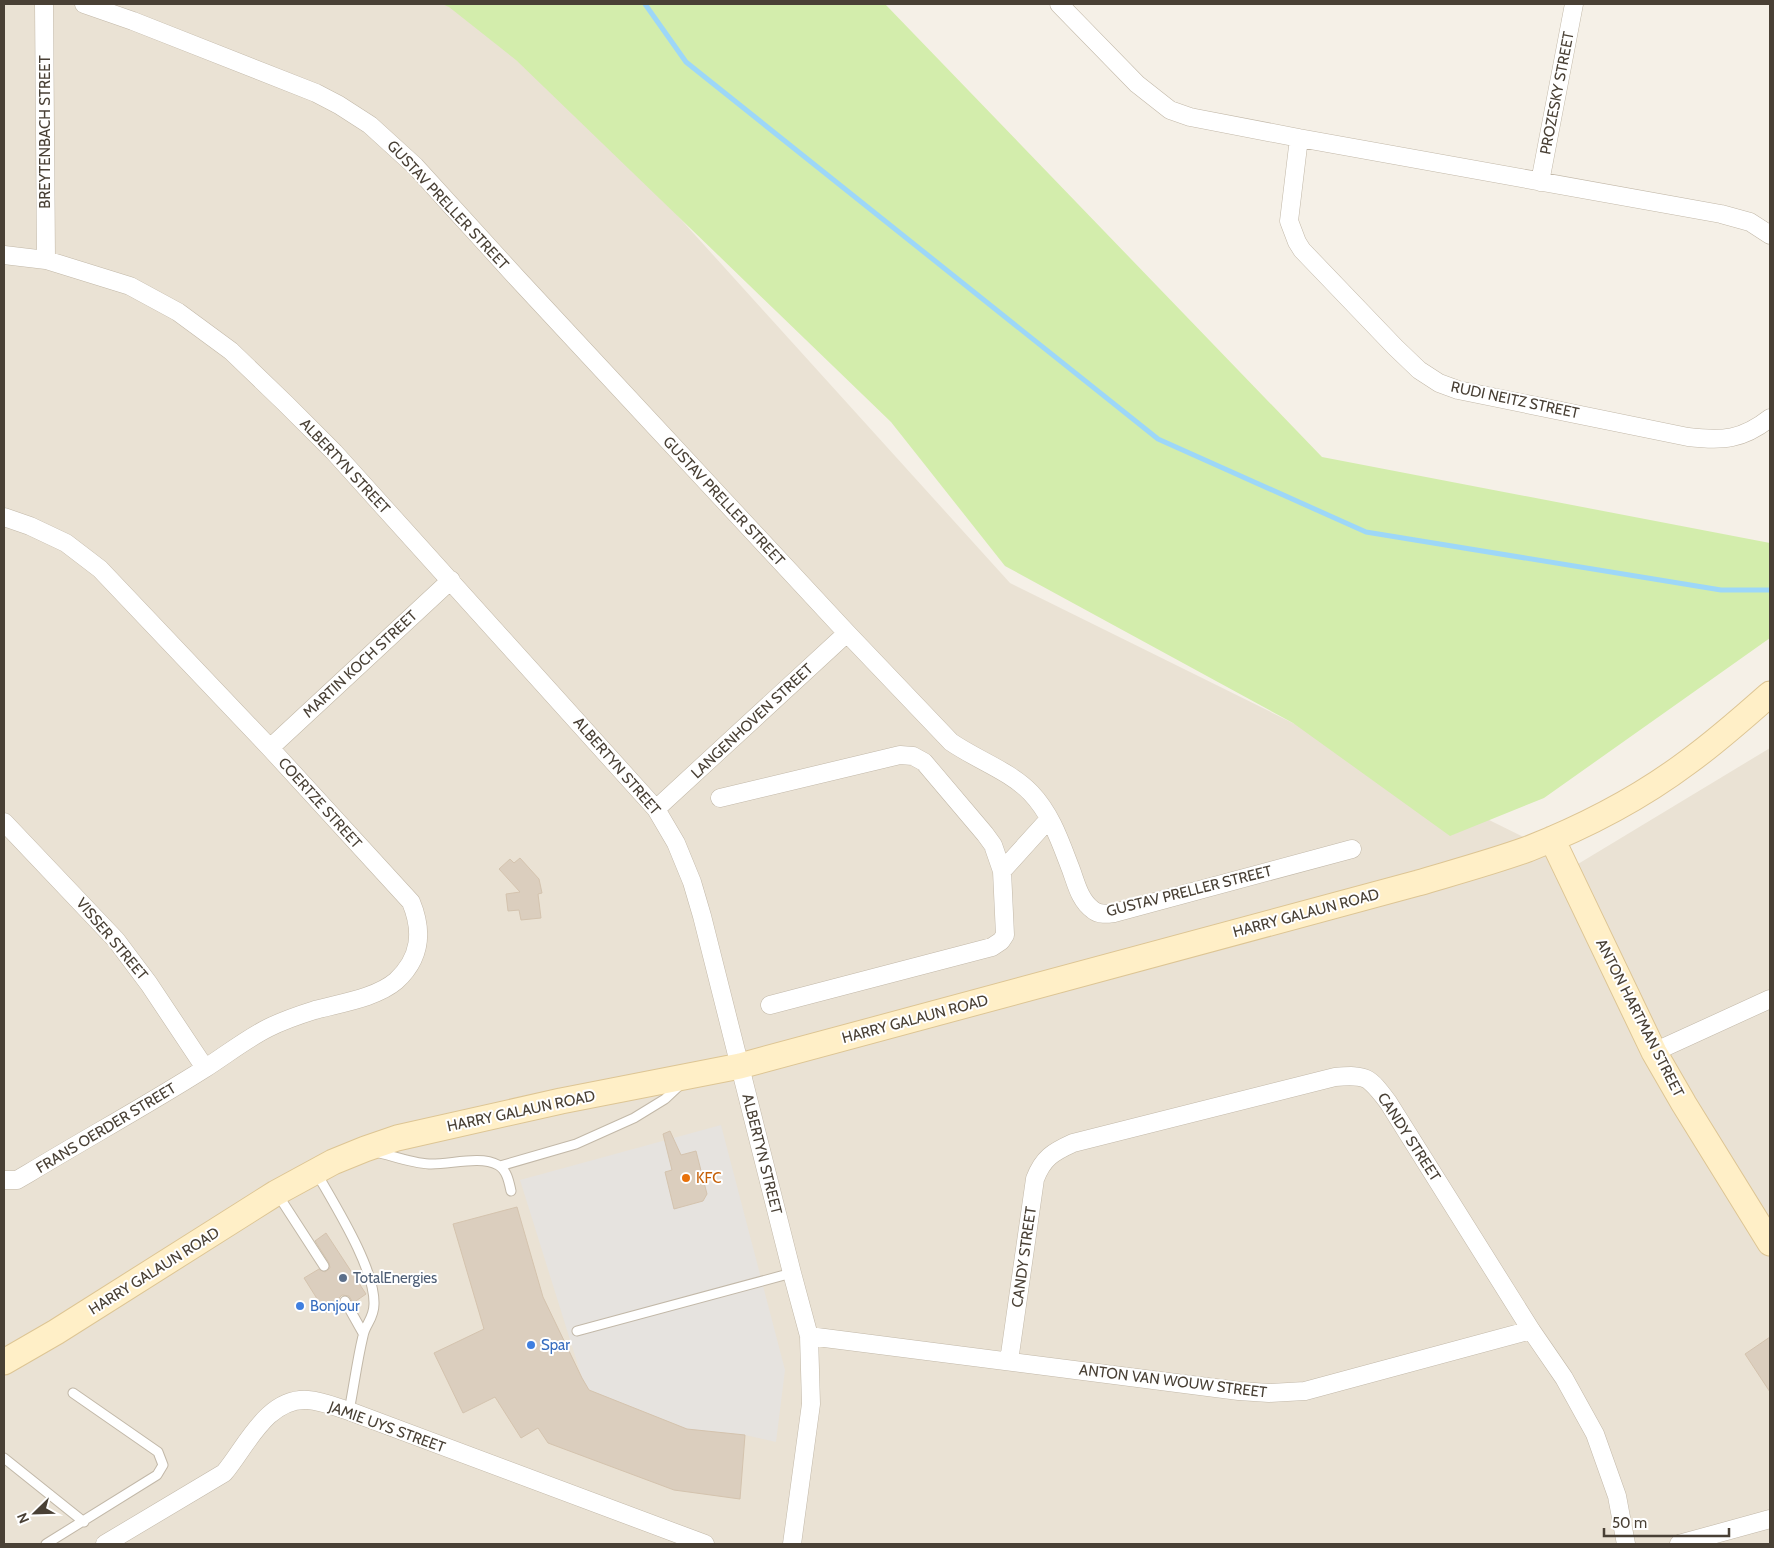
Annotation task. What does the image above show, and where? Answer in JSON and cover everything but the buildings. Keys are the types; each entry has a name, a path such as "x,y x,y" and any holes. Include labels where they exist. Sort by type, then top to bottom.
{"main road":[{"name":"HARRY GALAUN ROAD","path":"4,1362 56,1332 276,1193 333,1162 365,1149 397,1138 552,1103 740,1066 1418,883 1526,850 1644,793 1688,763 1770,694"},
{"name":"ANTON HARTMAN STREET","path":"1552,839 1654,1052 1770,1243"},
{"name":"HARRY GALAUN ROAD","path":"4,1375 35,1352 56,1332"}],"street":[{"name":"BREYTENBACH STREET","path":"44,4 46,260"},
{"name":"GUSTAV PRELLER STREET","path":"84,4 133,20 316,93 370,125 415,166 510,271 951,742 1020,783 1031,793 1055,829 1081,896 1095,912 1104,914 1352,850"},
{"path":"1059,4 1137,84 1170,110 1190,117 1721,214 1750,222 1770,235"},
{"name":"PROZESKY STREET","path":"1540,182 1574,4"},
{"name":"RUDI NEITZ STREET","path":"1299,138 1290,221 1297,242 1302,250 1395,347 1419,370 1439,383 1458,390 1710,440 1742,435 1760,426 1770,418"},
{"name":"ALBERTYN STREET","path":"4,256 46,260 130,286 178,312 231,352 334,452 656,809 676,843 692,882 702,916 809,1336 811,1404 792,1544"},
{"name":"COERTZE STREET","path":"4,517 30,526 66,543 100,569 270,748 410,902 416,914 419,928 418,942 410,964 387,988 312,1011 269,1028 206,1068"},
{"name":"MARTIN KOCH STREET","path":"270,748 451,580"},
{"name":"LANGENHOVEN STREET","path":"656,809 847,633"},
{"path":"720,798 900,755 913,756 924,762 985,834 992,845 1002,870 1004,934 1001,941 992,947 770,1005"},
{"path":"1002,870 1050,819"},
{"name":"VISSER STREET","path":"4,822 116,940 149,984 206,1068"},
{"path":"1654,1052 1770,999"},
{"name":"FRANS OERDER STREET","path":"4,1180 16,1180 29,1173 206,1068"},
{"name":"CANDY STREET","path":"1009,1361 1035,1179 1040,1165 1055,1151 1072,1143 1335,1076 1355,1075 1366,1078 1375,1084 1388,1102 1531,1330 1564,1378 1595,1434 1616,1496 1626,1544"},
{"name":"ANTON VAN WOUW STREET","path":"809,1336 1239,1391 1269,1393 1305,1390 1531,1330"},
{"name":"JAMIE UYS STREET","path":"105,1544 224,1473 233,1463 258,1425 287,1404 295,1401 309,1400 349,1411 706,1544"},
{"path":"1679,1544 1770,1519"}],"lane":[{"path":"500,1166 576,1144 634,1118 665,1099 688,1077"},
{"path":"365,1149 428,1164 481,1160 493,1162 500,1166 507,1175 511,1191"},
{"path":"316,1171 363,1259 374,1293 372,1318 363,1333 349,1411"},
{"path":"276,1193 324,1266"},
{"path":"577,1330 792,1273"},
{"path":"345,1301 363,1333"},
{"path":"46,1544 157,1475 163,1465 158,1452 74,1393"},
{"path":"4,1458 84,1522"}],"shaded area":[{"path":"4,4 486,4 1010,583 1578,864 1770,748 1770,1544 4,1544"},
{"path":"721,1125 785,1370 776,1442 745,1435 687,1429 589,1390 582,1378 520,1180"}],"green space":[{"path":"442,4 885,4 1322,457 1770,543 1770,638 1544,798 1450,836 1293,723 1005,566 891,422 516,60 449,7"}],"waterway":[{"path":"645,4 686,62 1158,439 1366,532 1721,590 1770,590"}],"place":[{"name":"KFC","path":"686,1178"},
{"name":"TotalEnergies","path":"343,1278"},
{"name":"Bonjour","path":"300,1306"},
{"name":"Spar","path":"531,1345"}]}
